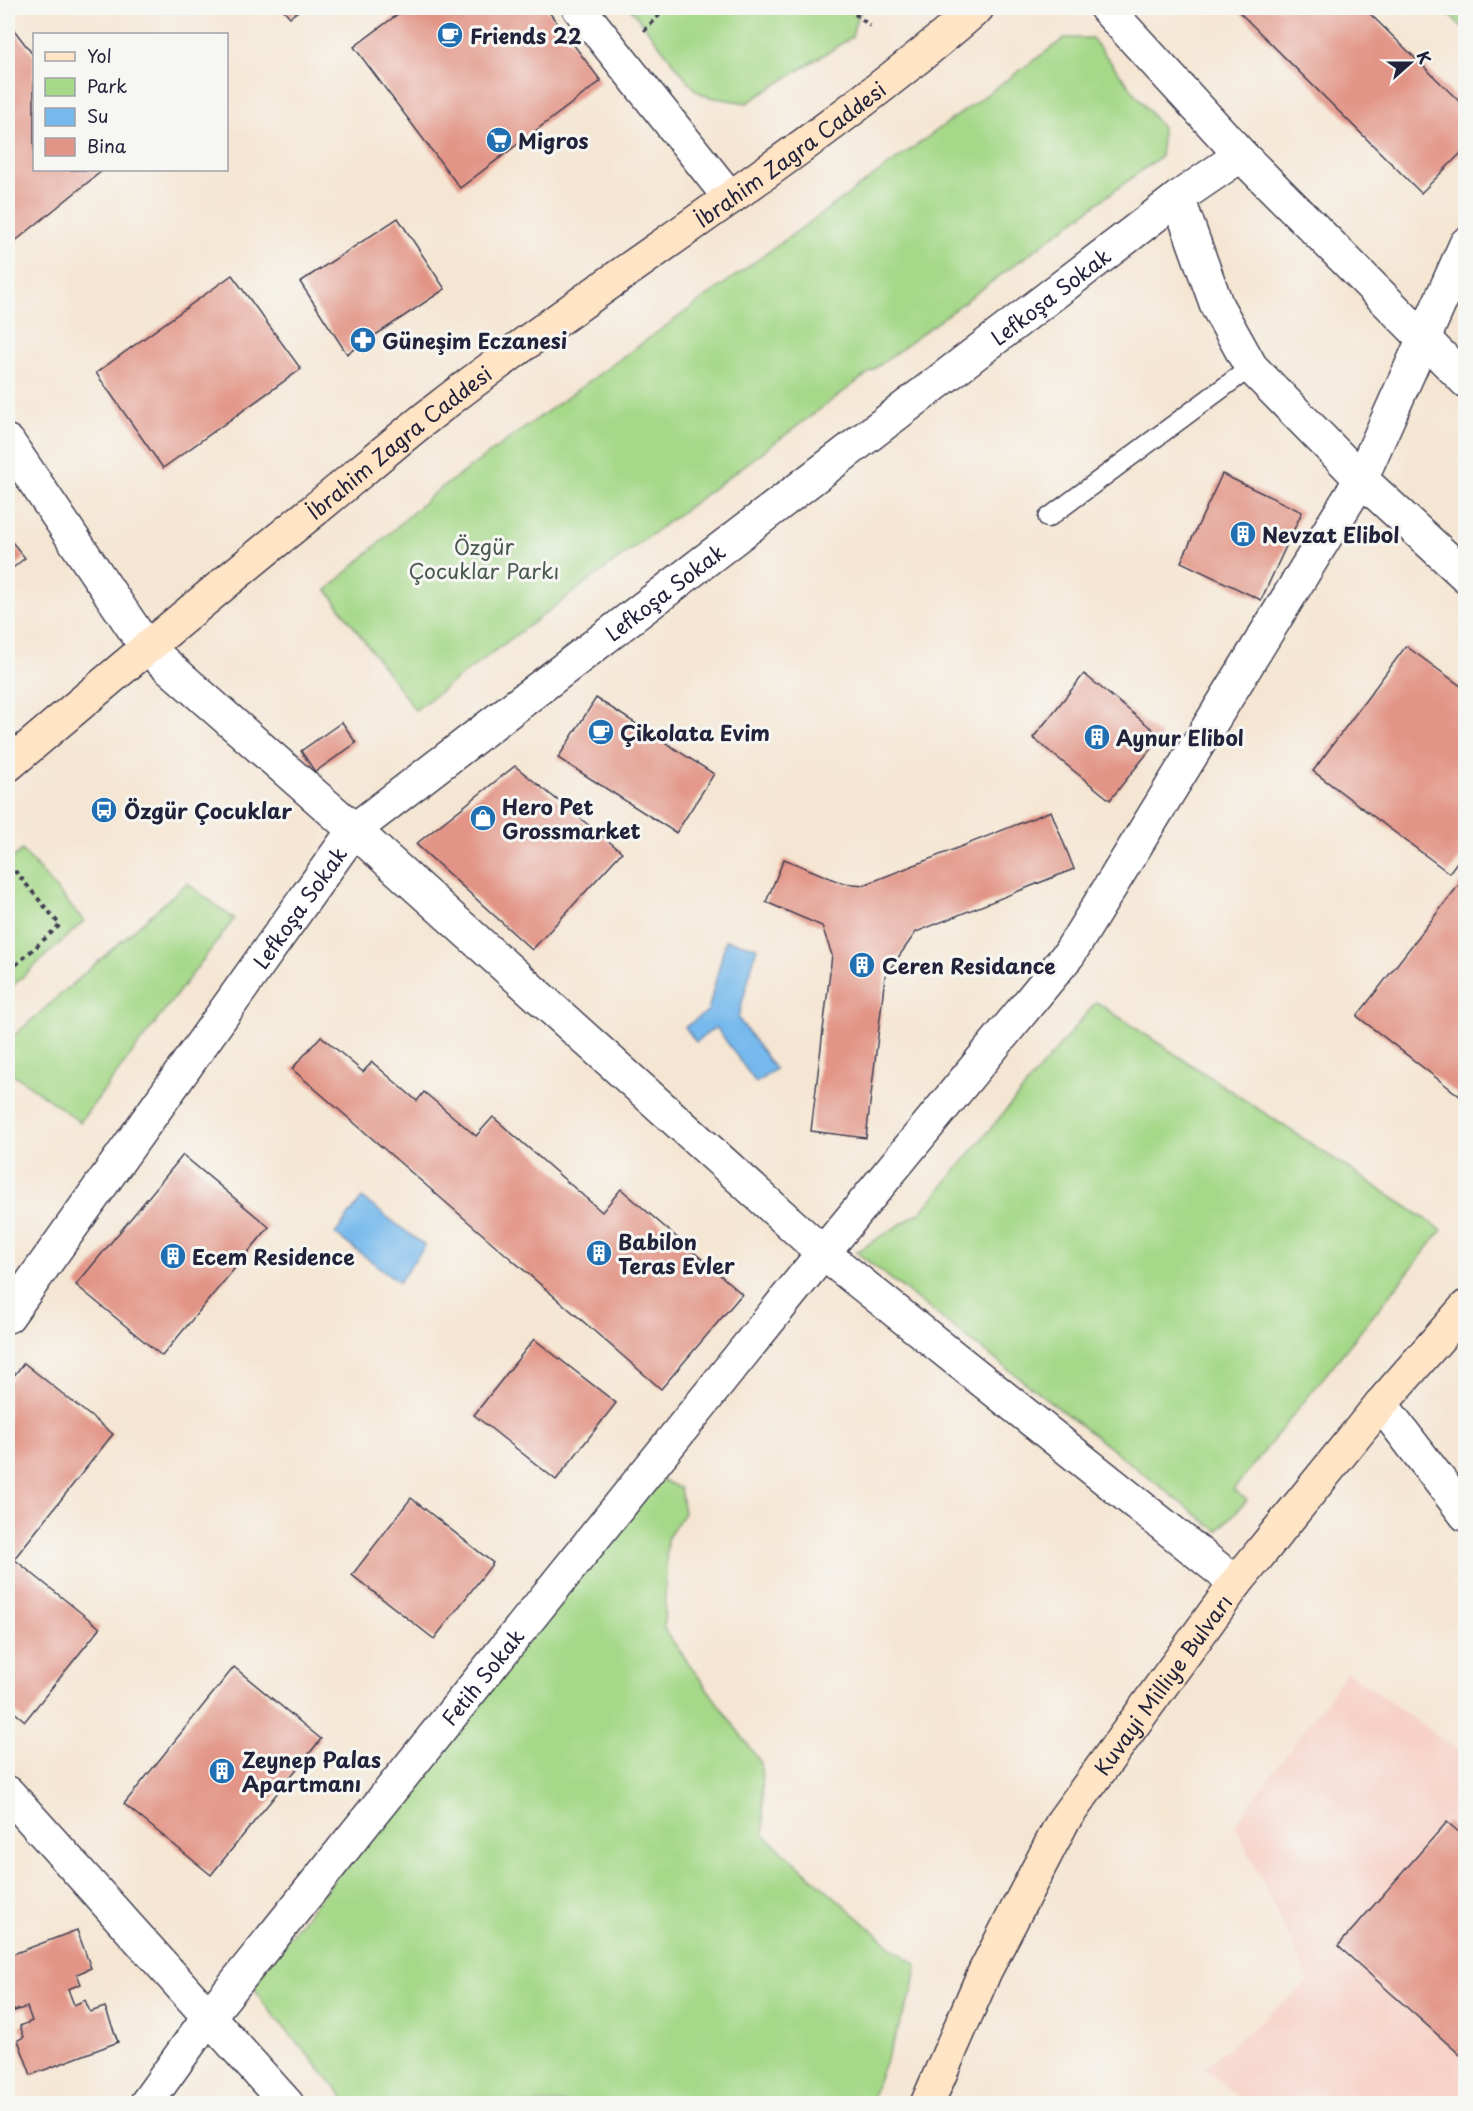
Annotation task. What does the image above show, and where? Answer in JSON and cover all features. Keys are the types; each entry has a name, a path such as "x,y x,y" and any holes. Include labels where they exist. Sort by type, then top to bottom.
{"main road":[{"name":"İbrahim Zagra Caddesi","path":"8,765 146,647 441,406 890,80 977,8"},
{"name":"Kuvayi Milliye Bulvarı","path":"927,2103 985,1971 1063,1821 1236,1583 1381,1404 1466,1308"}],"street":[{"path":"579,8 730,198"},
{"path":"1106,8 1241,155 1466,381"},
{"name":"Lefkoşa Sokak","path":"8,1316 354,831 1178,198 1241,155"},
{"path":"1178,198 1217,306 1251,366 1361,479 1466,576"},
{"name":"Fetih Sokak","path":"146,2103 209,2016 823,1253 1069,954 1361,479 1466,244"},
{"path":"8,442 146,647 823,1253 1236,1583"},
{"path":"1381,1404 1466,1515"},
{"path":"8,1793 288,2103"}],"lane":[{"path":"1048,518 1251,366"}],"path":[{"path":"848,8 870,26"},
{"path":"8,880 16,872 60,925 8,972"}],"shaded area":[{"path":"1347,1672 1465,1755 1465,2103 1245,2103 1204,2068 1309,1981 1235,1824"}],"green space":[{"path":"630,8 862,8 852,37 747,103 709,97 696,91"},
{"path":"1443,8 1465,8 1465,30"},
{"name":"Özgür Çocuklar Parkı","path":"1065,38 1092,38 1162,128 1161,156 415,710 327,590 433,494"},
{"path":"22,850 84,921 8,990 8,862"},
{"path":"187,883 234,919 80,1122 8,1070 8,1041"},
{"path":"1096,1002 1442,1230 1233,1490 1247,1500 1218,1531 856,1252 922,1211"},
{"path":"662,1480 680,1488 684,1513 667,1539 664,1629 761,1763 764,1835 892,1947 917,1965 913,1990 869,2104 349,2103 264,2004 252,1984 645,1485"}],"water":[{"path":"726,940 757,947 738,1018 775,1069 756,1083 716,1027 696,1042 685,1027 708,1011"},
{"path":"362,1198 425,1246 399,1282 335,1234"}],"building":[{"path":"282,8 302,8 290,17"},
{"path":"406,8 546,8 601,81 460,188 354,47"},
{"path":"1235,8 1364,8 1466,108 1466,148 1421,193"},
{"path":"8,22 33,55 33,171 102,171 8,247"},
{"path":"398,218 445,289 347,354 300,282"},
{"path":"232,275 301,369 163,468 96,373"},
{"name":"Nevzat Elibol","path":"1222,474 1302,512 1261,600 1181,562"},
{"path":"8,537 25,558 8,572"},
{"path":"1406,646 1466,690 1466,850 1449,873 1313,771"},
{"name":"Aynur Elibol","path":"1084,674 1161,736 1110,800 1033,738"},
{"path":"596,698 714,774 676,833 558,758"},
{"path":"342,722 356,743 315,772 301,751"},
{"path":"515,766 622,852 532,950 416,844"},
{"name":"Ceren Residance","path":"1051,811 1074,869 916,932 885,976 866,1138 811,1131 832,955 822,926 766,902 784,859 842,883 864,885"},
{"path":"1461,882 1466,886 1466,1101 1357,1016"},
{"name":"Babilon Teras Evler","path":"321,1036 363,1072 372,1062 417,1101 424,1092 476,1136 493,1117 602,1212 621,1189 742,1294 661,1389 292,1069"},
{"name":"Ecem Residence","path":"183,1155 269,1227 162,1356 76,1285"},
{"path":"534,1339 616,1403 556,1480 474,1415"},
{"path":"24,1363 113,1434 14,1559 100,1628 25,1721 8,1707 8,1383"},
{"path":"411,1498 493,1563 434,1639 352,1575"},
{"name":"Zeynep Palas Apartmanı","path":"234,1667 321,1739 211,1875 124,1804"},
{"path":"1447,1822 1466,1838 1466,2060 1338,1946"},
{"path":"77,1930 91,1968 77,1974 81,1984 68,1989 74,2005 85,2000 90,2012 105,2007 118,2042 31,2075 18,2040 24,2037 20,2026 32,2021 27,2007 14,2011 8,2000 8,1956"}],"place":[{"name":"Friends 22","path":"450,35"},
{"name":"Migros","path":"499,140"},
{"name":"Güneşim Eczanesi","path":"363,340"},
{"name":"Nevzat Elibol","path":"1243,534"},
{"name":"Çikolata Evim","path":"601,732"},
{"name":"Aynur Elibol","path":"1097,737"},
{"name":"Özgür Çocuklar","path":"104,810"},
{"name":"Hero Pet Grossmarket","path":"483,818"},
{"name":"Ceren Residance","path":"862,965"},
{"name":"Babilon Teras Evler","path":"599,1253"},
{"name":"Ecem Residence","path":"173,1256"},
{"name":"Zeynep Palas Apartmanı","path":"222,1771"}]}
